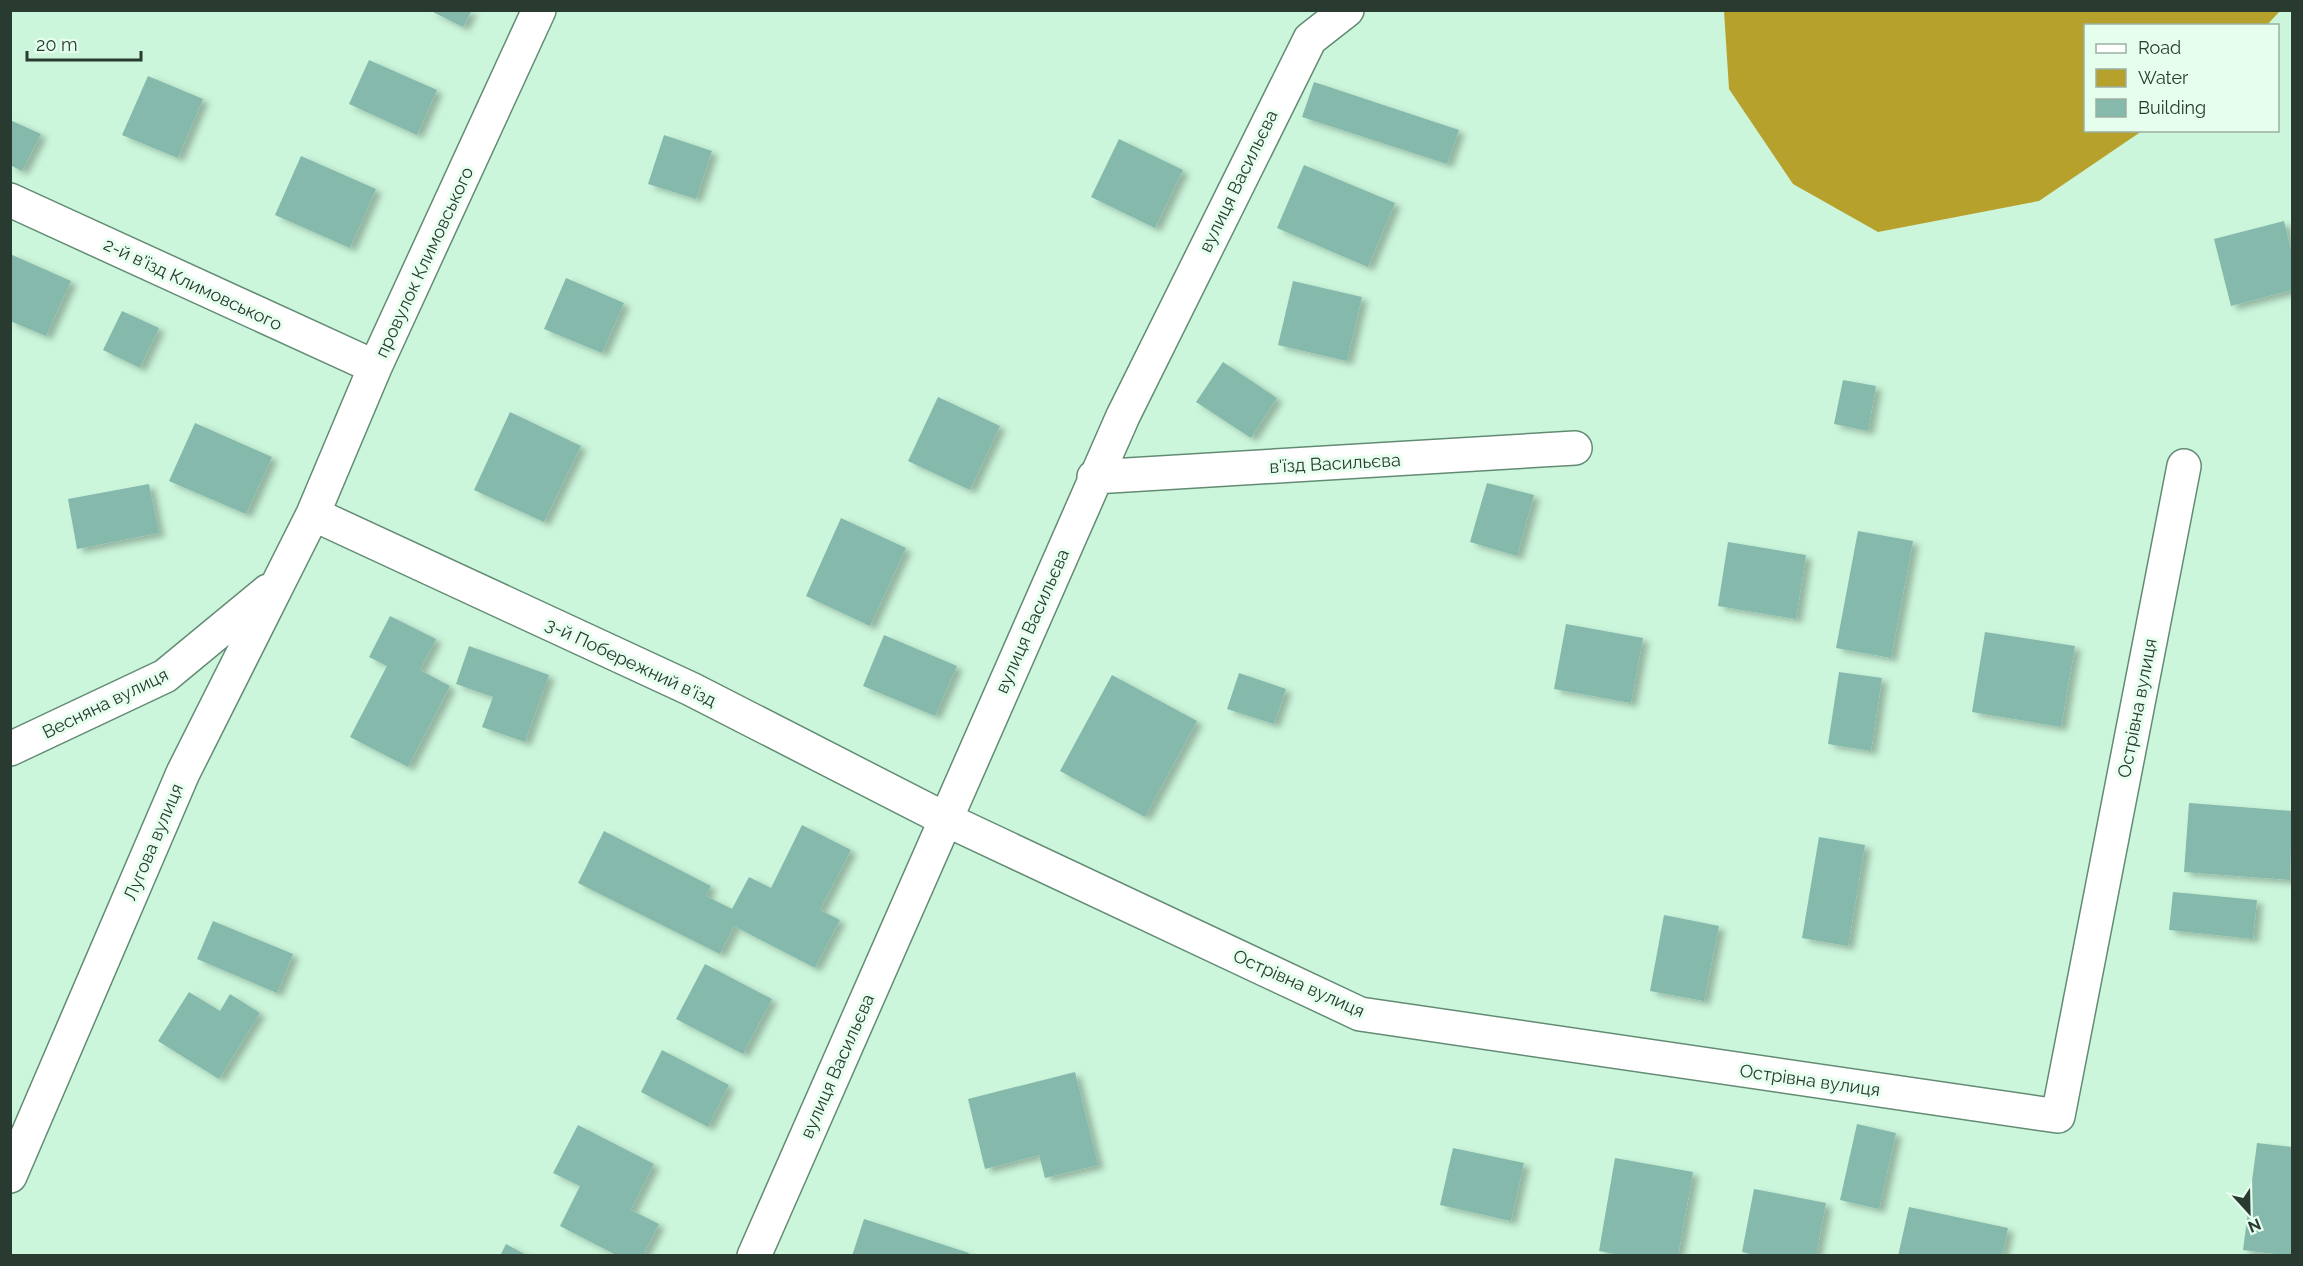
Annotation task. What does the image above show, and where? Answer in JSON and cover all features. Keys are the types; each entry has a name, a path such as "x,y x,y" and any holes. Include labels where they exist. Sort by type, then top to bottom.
{"street":[{"name":"провулок Климовського","path":"313,514 375,367 539,10"},
{"name":"вулиця Васильєва","path":"754,1256 1094,477 1310,39 1347,10"},
{"name":"2-й в'їзд Климовського","path":"10,200 375,367"},
{"name":"в'їзд Васильєва","path":"1094,477 1575,448"},
{"name":"Острівна вулиця","path":"945,819 1360,1014 2058,1116 2184,466"},
{"name":"Лугова вулиця","path":"10,1176 183,773 313,514"},
{"name":"3-й Побережний в'їзд","path":"313,514 691,689 945,819"},
{"name":"Весняна вулиця","path":"10,749 165,676 279,583"}],"water":[{"path":"1724,10 2280,11 2268,24 2084,24 2084,132 2141,132 2039,201 1878,232 1793,184 1729,89"}],"building":[{"path":"429,10 472,10 463,27"},
{"path":"369,60 437,90 417,135 349,104"},
{"path":"148,76 203,99 178,158 122,135"},
{"path":"1314,82 1459,130 1447,164 1302,117"},
{"path":"10,120 41,134 22,171 10,165"},
{"path":"664,135 712,151 696,199 648,184"},
{"path":"1119,139 1183,170 1155,228 1091,197"},
{"path":"301,156 376,189 350,248 275,215"},
{"path":"1304,165 1395,203 1368,267 1277,228"},
{"path":"2284,221 2292,254 2292,290 2231,306 2214,239"},
{"path":"10,254 71,281 46,336 10,321"},
{"path":"566,278 624,303 602,353 544,329"},
{"path":"1293,281 1362,297 1347,361 1278,345"},
{"path":"122,311 159,328 140,368 103,350"},
{"path":"1223,362 1277,398 1251,438 1196,402"},
{"path":"1843,380 1876,386 1868,431 1834,424"},
{"path":"938,397 1000,426 970,490 908,461"},
{"path":"510,412 581,446 544,522 474,490"},
{"path":"195,423 272,457 246,514 169,481"},
{"path":"1487,483 1534,495 1517,556 1470,542"},
{"path":"149,484 159,533 77,549 68,499"},
{"path":"841,518 906,548 870,626 806,596"},
{"path":"1858,531 1913,541 1891,658 1836,648"},
{"path":"1728,542 1806,555 1796,619 1718,606"},
{"path":"390,616 436,639 420,670 450,686 408,767 350,737 387,666 369,657"},
{"path":"1566,624 1643,638 1631,703 1554,689"},
{"path":"1985,632 2075,646 2061,727 1972,712"},
{"path":"884,635 957,666 935,716 863,686"},
{"path":"469,646 549,675 525,742 482,727 493,697 456,684"},
{"path":"1839,672 1882,678 1871,751 1828,744"},
{"path":"1239,673 1286,689 1274,724 1227,709"},
{"path":"1112,675 1197,721 1145,817 1060,771"},
{"path":"2189,803 2292,811 2290,880 2184,872"},
{"path":"802,825 851,850 820,910 840,920 815,968 734,926 720,954 578,883 604,831 711,886 706,896 732,909 749,877 771,888"},
{"path":"1819,837 1865,845 1848,946 1802,938"},
{"path":"2173,892 2257,900 2253,939 2169,930"},
{"path":"1664,915 1719,926 1704,1001 1650,991"},
{"path":"213,921 293,954 277,993 197,959"},
{"path":"705,964 772,999 743,1054 676,1019"},
{"path":"189,992 220,1011 230,994 260,1013 219,1079 158,1041"},
{"path":"662,1050 729,1085 708,1127 641,1092"},
{"path":"1075,1072 1098,1165 1045,1178 1039,1155 985,1169 968,1099"},
{"path":"1857,1124 1896,1133 1879,1209 1840,1200"},
{"path":"578,1125 654,1164 631,1210 659,1224 643,1256 618,1256 560,1226 580,1186 553,1173"},
{"path":"2257,1143 2292,1147 2292,1256 2243,1250"},
{"path":"1453,1148 1524,1163 1511,1221 1440,1205"},
{"path":"1615,1158 1693,1172 1678,1256 1626,1256 1599,1251"},
{"path":"1754,1189 1826,1203 1816,1256 1758,1256 1742,1252"},
{"path":"1909,1207 2008,1228 2002,1256 1898,1256"},
{"path":"864,1219 969,1253 968,1256 852,1256"},
{"path":"506,1244 528,1256 500,1256"}]}
